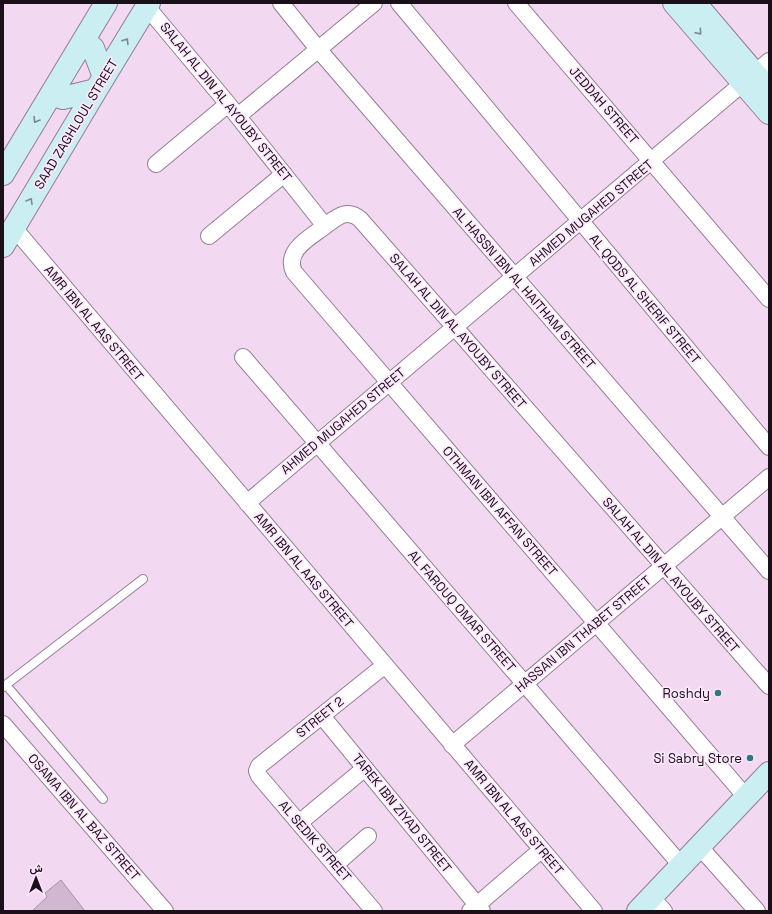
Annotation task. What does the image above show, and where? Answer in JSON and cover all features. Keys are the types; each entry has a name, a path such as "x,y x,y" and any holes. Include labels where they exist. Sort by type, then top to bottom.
{"main road":[{"path":"3,174 106,3"},
{"path":"674,3 759,77"},
{"path":"695,3 759,77 769,113"},
{"name":"SAAD ZAGHLOUL STREET","path":"3,246 148,5"},
{"path":"55,89 55,94 63,98 100,84 93,48 88,44 82,44"},
{"path":"651,906 681,865 769,773"}],"street":[{"name":"AL HASSN IBN AL HAITHAM STREET","path":"281,3 318,49 769,571"},
{"path":"156,164 318,49 374,3"},
{"name":"AL QODS AL SHERIF STREET","path":"398,3 769,447"},
{"name":"JEDDAH STREET","path":"516,3 769,299"},
{"name":"SALAH AL DIN AL AYOUBY STREET","path":"148,5 326,226 344,213 349,213 356,216 769,686"},
{"name":"AHMED MUGAHED STREET","path":"247,503 652,161 759,77"},
{"path":"209,236 284,174"},
{"name":"OTHMAN IBN AFFAN STREET","path":"326,226 295,251 292,256 292,267 294,272 746,797"},
{"name":"AMR IBN AL AAS STREET","path":"14,228 594,911"},
{"name":"AL FAROUQ OMAR STREET","path":"243,357 681,865"},
{"name":"HASSAN IBN THABET STREET","path":"452,745 769,477"},
{"name":"STREET 2","path":"257,771 259,766 385,665"},
{"name":"TAREK IBN ZIYAD STREET","path":"322,716 476,909"},
{"name":"OSAMA IBN AL BAZ STREET","path":"3,724 165,911"},
{"path":"299,823 365,768"},
{"name":"AL SEDIK STREET","path":"257,771 259,776 374,911"},
{"path":"335,865 368,836"},
{"path":"699,846 757,911"},
{"path":"476,909 542,850"}],"lane":[{"path":"103,799 4,686 143,579"}],"building":[{"path":"61,880 85,911 32,911 47,897 45,893"}],"place":[{"name":"Roshdy","path":"718,693"},
{"name":"Si Sabry Store","path":"750,758"}]}
